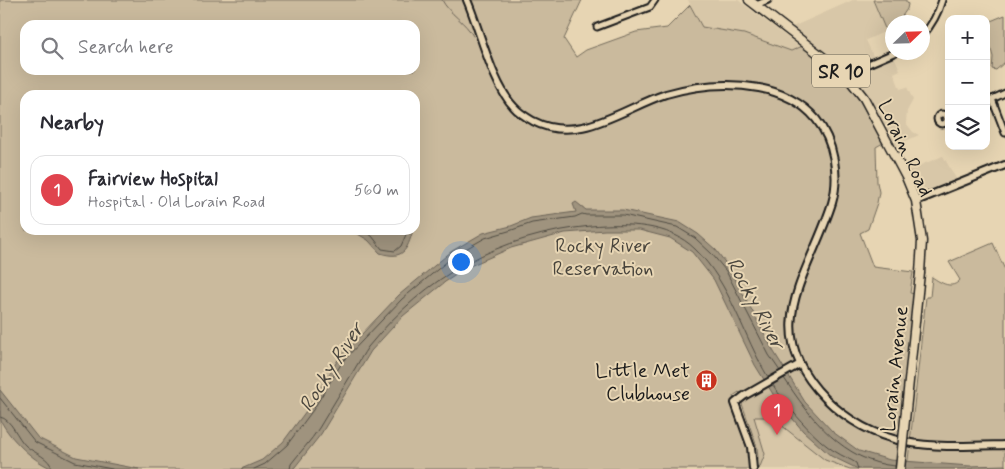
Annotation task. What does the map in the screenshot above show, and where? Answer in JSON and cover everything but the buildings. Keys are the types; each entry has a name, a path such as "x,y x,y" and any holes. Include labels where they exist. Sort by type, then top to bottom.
{"main road":[{"name":"Lorain Road","path":"753,2 845,74 864,98 916,201 922,241 920,273"},
{"name":"Lorain Avenue","path":"900,469 920,273"}],"street":[{"path":"467,0 492,67 507,100 516,110 541,125 571,129 592,125 667,94 714,85 748,86 777,93 803,107 815,118 825,132 833,154 834,185 832,202 792,306 794,348 800,364 811,382 834,406 857,424 876,434 893,440 919,444 959,446 1005,445"},
{"path":"597,27 650,7 655,0"},
{"path":"753,2 768,0"},
{"path":"930,27 942,0"},
{"path":"845,74 885,57"},
{"path":"990,100 1005,93"},
{"path":"990,102 1005,133"},
{"path":"916,201 1005,164"},
{"path":"753,469 751,447 736,403 800,364"}],"shaded area":[{"path":"688,0 738,0 800,47 791,51 744,34 702,27"},
{"path":"853,0 873,0 885,31 866,40 877,65 890,60 896,60 900,70 894,73 900,89 907,87 913,100 907,111 906,123 913,132 919,135 892,147 866,96 790,28"},
{"path":"943,156 958,182 919,197 906,171"},
{"path":"754,417 771,417 825,460 850,469 759,469 765,454"}],"green space":[{"name":"Rocky River Reservation","path":"0,0 582,0 564,39 576,57 586,50 636,32 667,28 690,5 702,27 744,34 791,51 805,45 847,78 883,143 876,147 879,192 877,203 868,229 860,233 873,267 913,272 910,293 921,295 896,469 850,469 825,460 771,417 754,417 765,454 759,469 757,447 740,398 743,396 739,392 733,396 751,448 753,469 0,469"},
{"path":"873,0 905,0 908,4 903,15 885,15 885,29"},
{"path":"1005,15 1005,62 996,70 992,69 993,57 990,48 990,21"},
{"path":"993,243 1005,270 1005,469 907,469 926,297 930,297 932,277 946,284 954,285 960,280 949,262"}],"water":[{"name":"Rocky River","path":"576,202 586,210 623,210 679,222 698,234 716,250 730,269 774,352 805,402 833,432 859,451 890,460 970,466 1005,465 1005,469 858,469 831,456 803,431 776,399 755,365 714,280 692,252 670,238 639,230 605,230 565,233 511,248 470,266 445,282 403,316 371,351 321,434 295,467 292,469 241,469 262,460 283,442 309,407 339,358 399,295 452,251 483,233 511,226 531,218 576,212 573,204"},
{"path":"360,235 411,235 403,252 394,255 380,253 368,240"},
{"path":"0,390 38,438 76,457 139,469 54,469 39,462 10,435 1,421"}],"waterway":[{"path":"442,0 473,36"}],"place":[{"name":"Little Met Clubhouse","path":"706,381"},
{"name":"Fairview Hospital","path":"777,435"}]}
